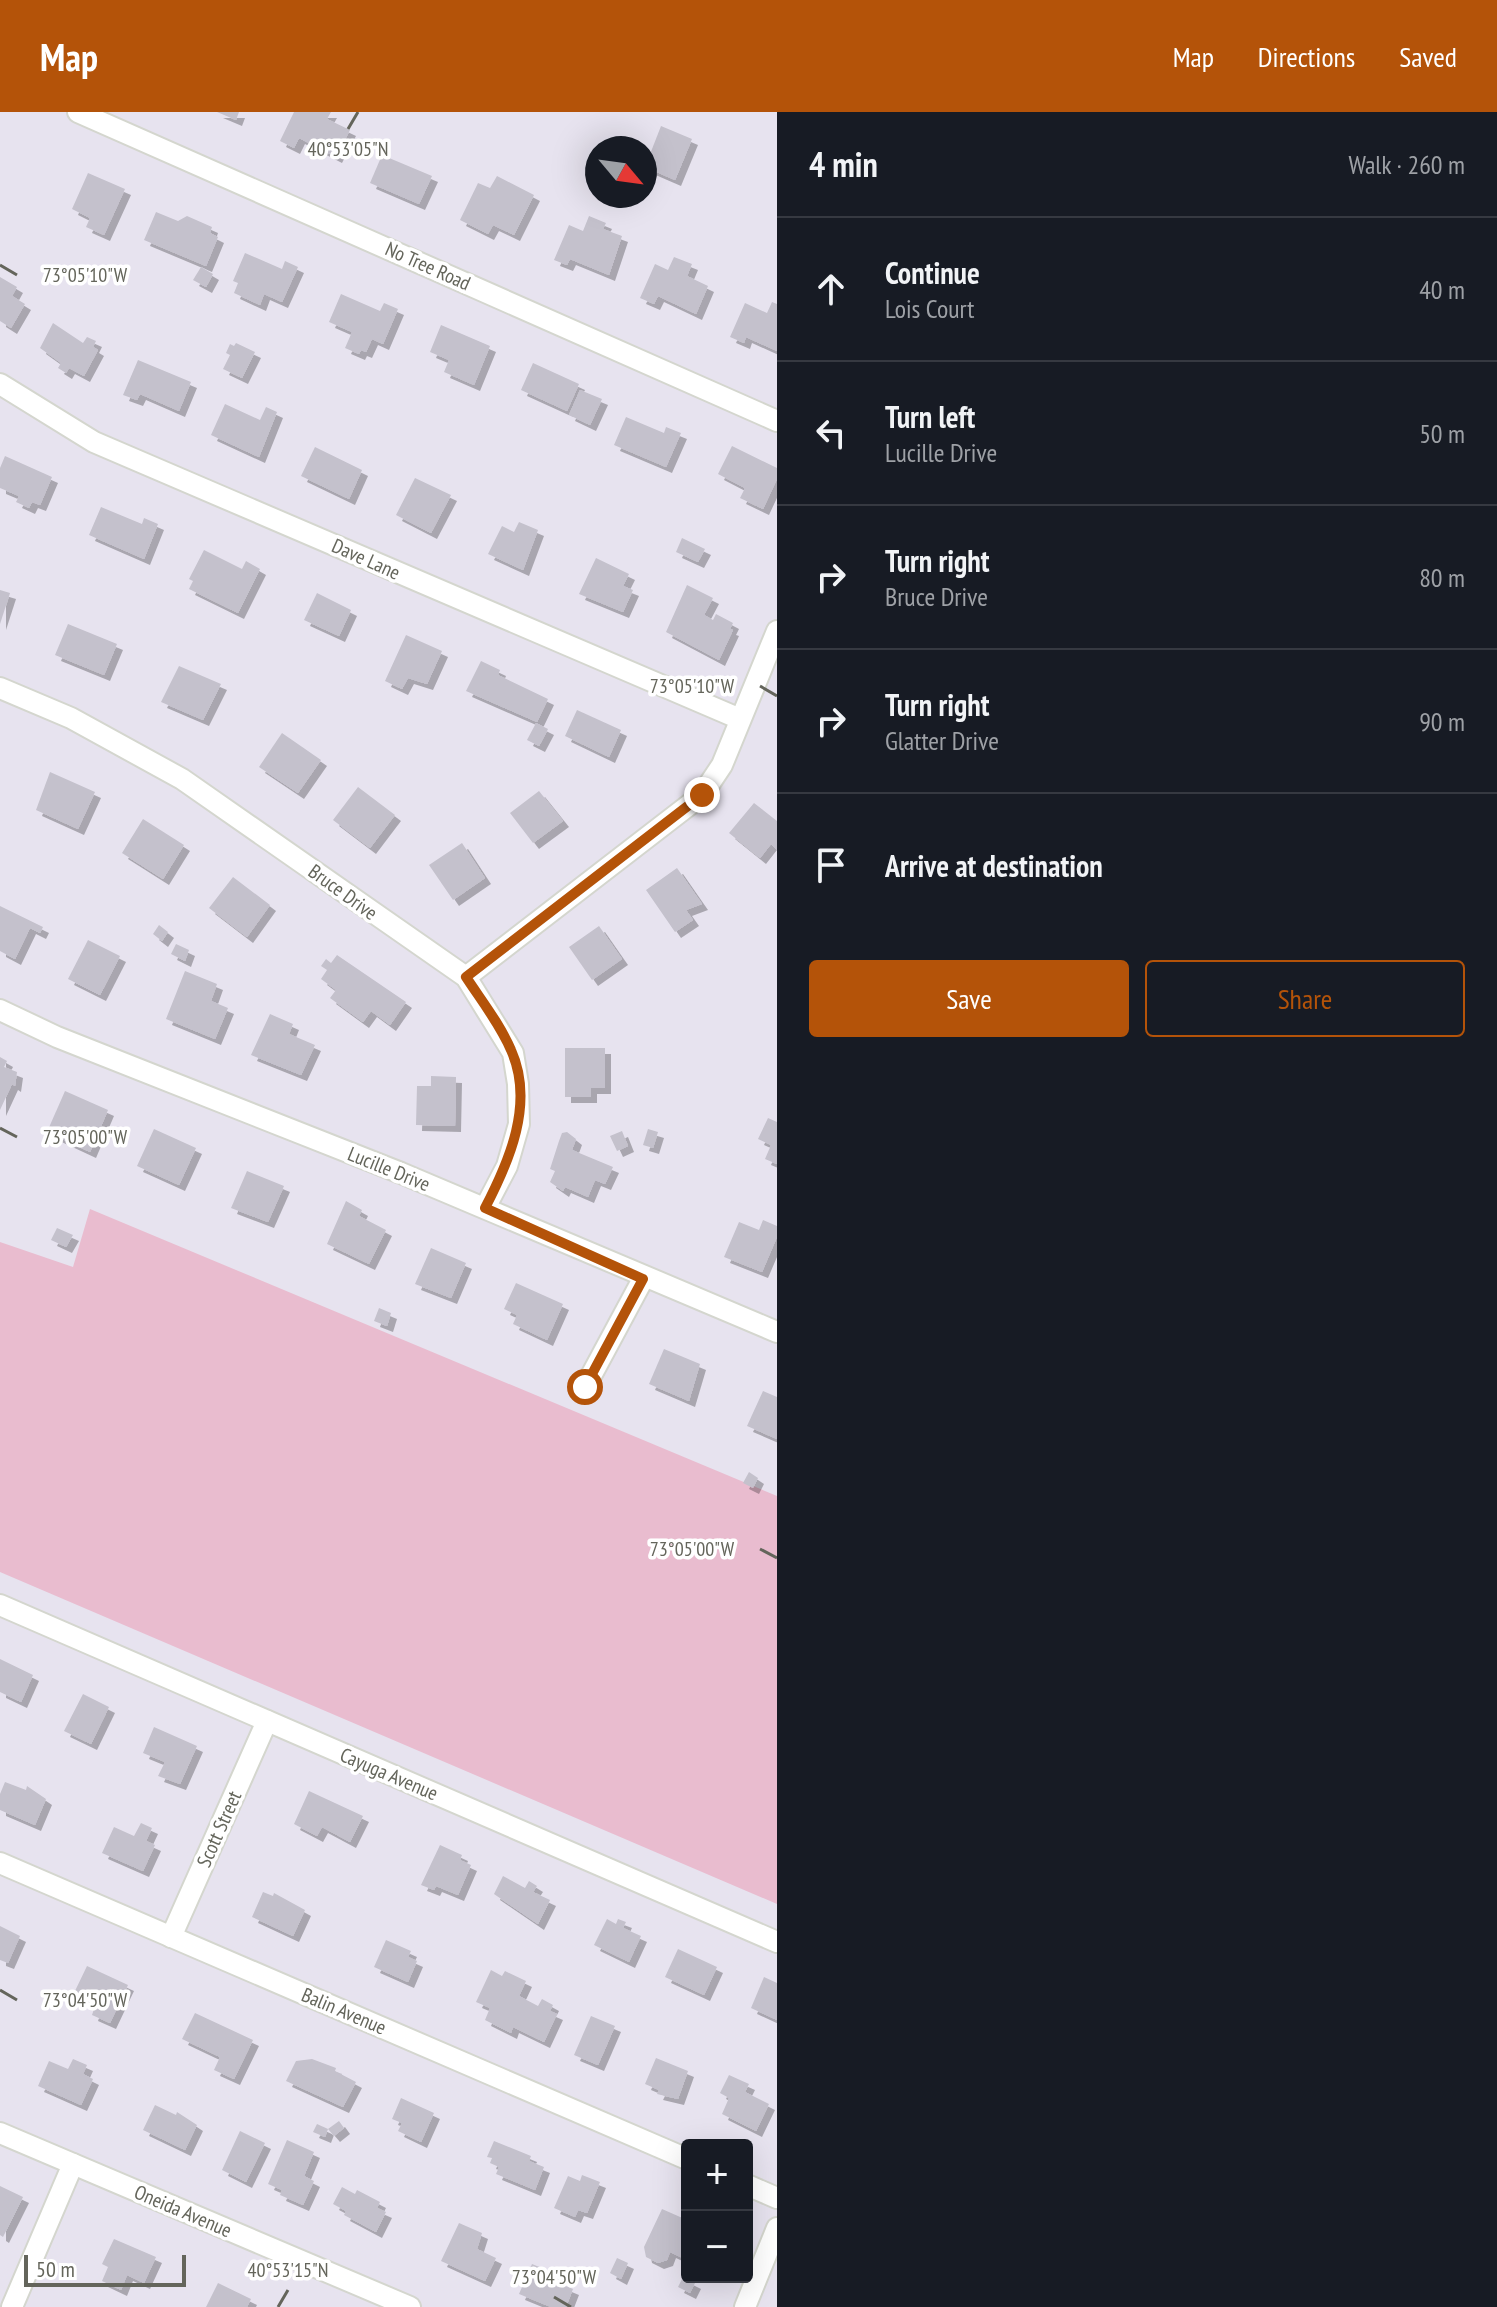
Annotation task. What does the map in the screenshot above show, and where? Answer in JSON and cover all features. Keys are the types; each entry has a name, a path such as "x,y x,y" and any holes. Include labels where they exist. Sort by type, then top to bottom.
{"street":[{"name":"No Tree Road","path":"78,112 777,421"},
{"name":"Dave Lane","path":"0,384 94,442 740,719"},
{"path":"466,977 702,795 722,765 777,631"},
{"name":"Bruce Drive","path":"0,688 71,718 182,779 466,977 513,1053 518,1084 519,1124 507,1166 485,1208"},
{"name":"Lucille Drive","path":"0,1010 57,1037 485,1208 643,1279 777,1332"},
{"path":"585,1387 643,1279"},
{"name":"Cayuga Avenue","path":"0,1605 777,1942"},
{"name":"Scott Street","path":"171,1937 267,1721"},
{"name":"Balin Avenue","path":"0,1863 681,2156"},
{"name":"Oneida Avenue","path":"0,2133 410,2307"},
{"path":"12,2307 73,2164"},
{"path":"753,2188 777,2198"},
{"path":"745,2307 777,2228"}],"shaded area":[{"path":"90,1209 777,1496 777,1904 0,1572 0,1242 73,1267"}],"building":[{"path":"217,112 239,112 236,120"},
{"path":"294,112 331,112 327,119 350,130 336,157 299,138 294,148 280,141"},
{"path":"661,126 692,139 675,180 657,172 657,136"},
{"path":"382,155 432,176 419,204 370,183"},
{"path":"88,173 125,189 104,235 86,227 90,218 72,209"},
{"path":"497,176 534,195 514,235 493,225 488,234 460,220 478,183 490,188"},
{"path":"156,212 178,221 187,216 212,227 210,233 218,237 206,266 144,240"},
{"path":"589,216 606,223 603,229 622,236 609,275 570,259 567,265 554,260 569,225 583,231"},
{"path":"245,253 282,269 285,261 298,267 282,302 264,294 260,305 234,293 238,283 233,281"},
{"path":"674,257 692,264 687,276 708,286 696,314 658,296 654,304 640,298 655,264 668,270"},
{"path":"201,267 213,274 206,287 193,280"},
{"path":"0,277 17,287 12,296 25,304 11,328 0,321"},
{"path":"341,294 380,311 384,303 398,309 383,344 372,339 366,352 361,350 359,354 345,348 352,332 329,322"},
{"path":"772,302 777,304 777,351 746,337 744,343 730,337 745,303 767,313"},
{"path":"53,323 83,343 87,337 96,341 93,347 98,350 84,376 69,368 66,373 58,368 61,363 40,348"},
{"path":"441,325 490,346 474,385 444,372 449,360 430,352"},
{"path":"236,343 255,352 242,378 223,369 230,355 226,353 230,344 234,346"},
{"path":"138,360 191,382 179,411 140,394 137,400 123,395"},
{"path":"533,363 579,384 567,411 521,390"},
{"path":"580,390 602,399 590,425 569,415"},
{"path":"225,404 260,420 266,407 277,412 259,457 211,435"},
{"path":"626,417 664,433 666,427 681,433 666,467 614,445"},
{"path":"732,446 777,468 777,479 763,509 740,498 745,488 718,474"},
{"path":"315,447 362,470 349,499 301,476"},
{"path":"5,456 52,477 40,505 32,502 29,508 16,502 19,496 0,488 0,468"},
{"path":"415,478 451,495 431,533 396,515"},
{"path":"101,507 142,524 144,518 158,524 144,559 89,535"},
{"path":"519,522 538,530 523,570 488,554 502,526 514,532"},
{"path":"682,538 705,549 698,562 676,552"},
{"path":"204,550 242,569 246,561 260,569 238,613 189,589 193,581 189,579"},
{"path":"596,558 629,574 623,586 633,590 623,612 579,594"},
{"path":"687,585 713,598 704,615 713,620 716,614 733,623 730,629 733,630 719,660 666,632"},
{"path":"0,590 10,593 0,624"},
{"path":"317,593 351,610 339,636 304,620"},
{"path":"68,624 117,644 104,675 55,655"},
{"path":"406,635 442,651 427,684 408,678 402,689 385,681"},
{"path":"481,661 500,670 498,675 548,699 537,722 466,691"},
{"path":"179,666 221,684 203,720 161,702"},
{"path":"577,710 621,730 609,757 565,736"},
{"path":"536,723 548,729 539,746 527,740"},
{"path":"282,733 321,760 298,793 259,767"},
{"path":"50,772 95,792 78,829 36,810"},
{"path":"358,787 395,815 370,848 333,820"},
{"path":"539,791 563,821 533,843 510,813"},
{"path":"754,803 777,821 777,850 771,844 760,858 729,833"},
{"path":"143,819 184,845 163,879 122,853"},
{"path":"462,843 485,878 453,900 429,865"},
{"path":"677,868 702,904 686,910 693,920 675,932 646,890"},
{"path":"233,877 270,905 247,937 209,908"},
{"path":"0,906 43,927 40,933 30,928 15,959 0,951"},
{"path":"159,925 168,932 162,941 153,934"},
{"path":"599,926 622,959 592,980 569,947"},
{"path":"88,940 120,956 100,995 68,979"},
{"path":"176,944 189,950 185,961 171,954"},
{"path":"337,955 406,1002 390,1025 371,1011 363,1022 330,998 336,990 321,979 327,970 321,966 326,959 331,963"},
{"path":"185,971 217,984 211,1001 228,1008 215,1039 166,1019"},
{"path":"270,1014 293,1024 289,1034 315,1045 301,1075 251,1055"},
{"path":"565,1048 605,1048 605,1088 591,1088 591,1097 565,1097"},
{"path":"0,1057 7,1061 4,1067 17,1072 15,1086 12,1084 0,1110"},
{"path":"431,1076 456,1077 455,1126 416,1125 417,1086 431,1086"},
{"path":"65,1091 108,1110 90,1152 47,1132"},
{"path":"768,1118 777,1122 777,1164 765,1159 771,1145 758,1139"},
{"path":"154,1129 196,1148 179,1185 137,1166"},
{"path":"648,1129 658,1132 653,1148 643,1145"},
{"path":"622,1131 628,1146 617,1151 610,1136"},
{"path":"567,1132 576,1139 572,1150 613,1167 605,1184 595,1180 588,1197 565,1187 563,1191 550,1182 555,1171 550,1169 559,1141 562,1133"},
{"path":"247,1171 284,1186 268,1222 231,1208"},
{"path":"346,1201 362,1210 359,1216 386,1230 369,1264 327,1244"},
{"path":"763,1220 777,1226 777,1237 762,1272 724,1257 739,1222 759,1230"},
{"path":"57,1228 73,1235 66,1247 51,1240"},
{"path":"431,1248 466,1263 451,1298 415,1284"},
{"path":"516,1283 563,1304 547,1340 513,1324 517,1315 504,1309"},
{"path":"379,1308 391,1313 387,1326 374,1321"},
{"path":"664,1349 700,1364 689,1401 649,1384"},
{"path":"763,1391 777,1397 777,1439 747,1426"},
{"path":"749,1472 758,1478 753,1488 743,1483"},
{"path":"0,1659 33,1675 21,1702 0,1692"},
{"path":"83,1694 109,1707 91,1744 64,1731"},
{"path":"154,1727 197,1746 180,1784 158,1776 165,1762 143,1753"},
{"path":"5,1782 26,1790 27,1786 46,1799 35,1825 0,1810 0,1794"},
{"path":"309,1791 363,1816 350,1842 322,1827 317,1836 294,1824"},
{"path":"141,1823 152,1828 146,1841 155,1845 143,1871 102,1853 114,1827 134,1836"},
{"path":"440,1845 462,1855 460,1860 471,1865 458,1895 436,1886 434,1890 421,1885"},
{"path":"503,1876 525,1888 529,1881 537,1886 533,1892 550,1900 538,1924 494,1894"},
{"path":"263,1892 273,1896 274,1893 305,1910 293,1936 252,1917"},
{"path":"607,1919 616,1924 618,1919 626,1922 623,1928 641,1936 629,1962 594,1945"},
{"path":"0,1926 20,1936 8,1963 0,1960"},
{"path":"386,1940 411,1951 408,1957 417,1961 408,1982 374,1967"},
{"path":"678,1949 717,1967 704,1995 665,1977"},
{"path":"87,1966 128,1985 110,2023 92,2015 96,2003 74,1993"},
{"path":"491,1970 502,1976 505,1971 526,1981 519,1996 538,2006 542,1999 553,2005 550,2011 557,2014 544,2042 513,2027 511,2033 485,2020 490,2008 476,2002"},
{"path":"764,1977 777,1983 777,2020 751,2008"},
{"path":"195,2013 253,2040 234,2079 214,2070 220,2057 182,2039"},
{"path":"591,2016 615,2026 598,2065 574,2055"},
{"path":"656,2058 688,2071 678,2099 657,2094 659,2090 645,2084"},
{"path":"73,2059 87,2065 83,2074 93,2079 81,2105 38,2086 49,2061 68,2069"},
{"path":"312,2059 336,2068 335,2071 356,2082 343,2107 286,2081 296,2061"},
{"path":"729,2075 749,2084 745,2092 769,2104 756,2131 722,2114 729,2098 720,2093"},
{"path":"401,2098 434,2113 421,2142 398,2131 402,2123 392,2119"},
{"path":"155,2105 176,2115 177,2112 197,2125 185,2150 143,2130"},
{"path":"339,2121 344,2128 334,2136 328,2129"},
{"path":"317,2124 328,2129 325,2137 313,2132"},
{"path":"240,2131 265,2143 246,2182 222,2170"},
{"path":"287,2140 314,2152 304,2176 314,2181 303,2205 280,2195 282,2190 268,2184"},
{"path":"494,2141 531,2156 529,2161 544,2167 535,2190 496,2174 499,2167 490,2163 492,2158 487,2157"},
{"path":"582,2175 600,2182 587,2213 578,2210 575,2217 554,2208 568,2176 580,2181"},
{"path":"0,2186 23,2197 3,2237 0,2235"},
{"path":"342,2187 355,2194 357,2190 380,2202 377,2208 386,2212 376,2232 344,2215 346,2211 333,2204"},
{"path":"662,2209 681,2217 681,2257 670,2252 667,2260 658,2263 646,2257 644,2247"},
{"path":"459,2223 482,2233 477,2249 496,2258 485,2281 441,2261"},
{"path":"114,2239 156,2257 144,2283 127,2275 121,2290 102,2281 108,2267 102,2264"},
{"path":"617,2258 628,2263 621,2279 610,2273"},
{"path":"532,2264 559,2275 556,2282 573,2289 566,2307 551,2307 519,2294"},
{"path":"681,2281 695,2283 690,2293 678,2287"},
{"path":"218,2283 251,2299 247,2307 206,2307"}],"route":[{"path":"585,1387 643,1279 485,1208 507,1166 519,1124 518,1084 513,1053 466,977 628,856 702,795"}]}
